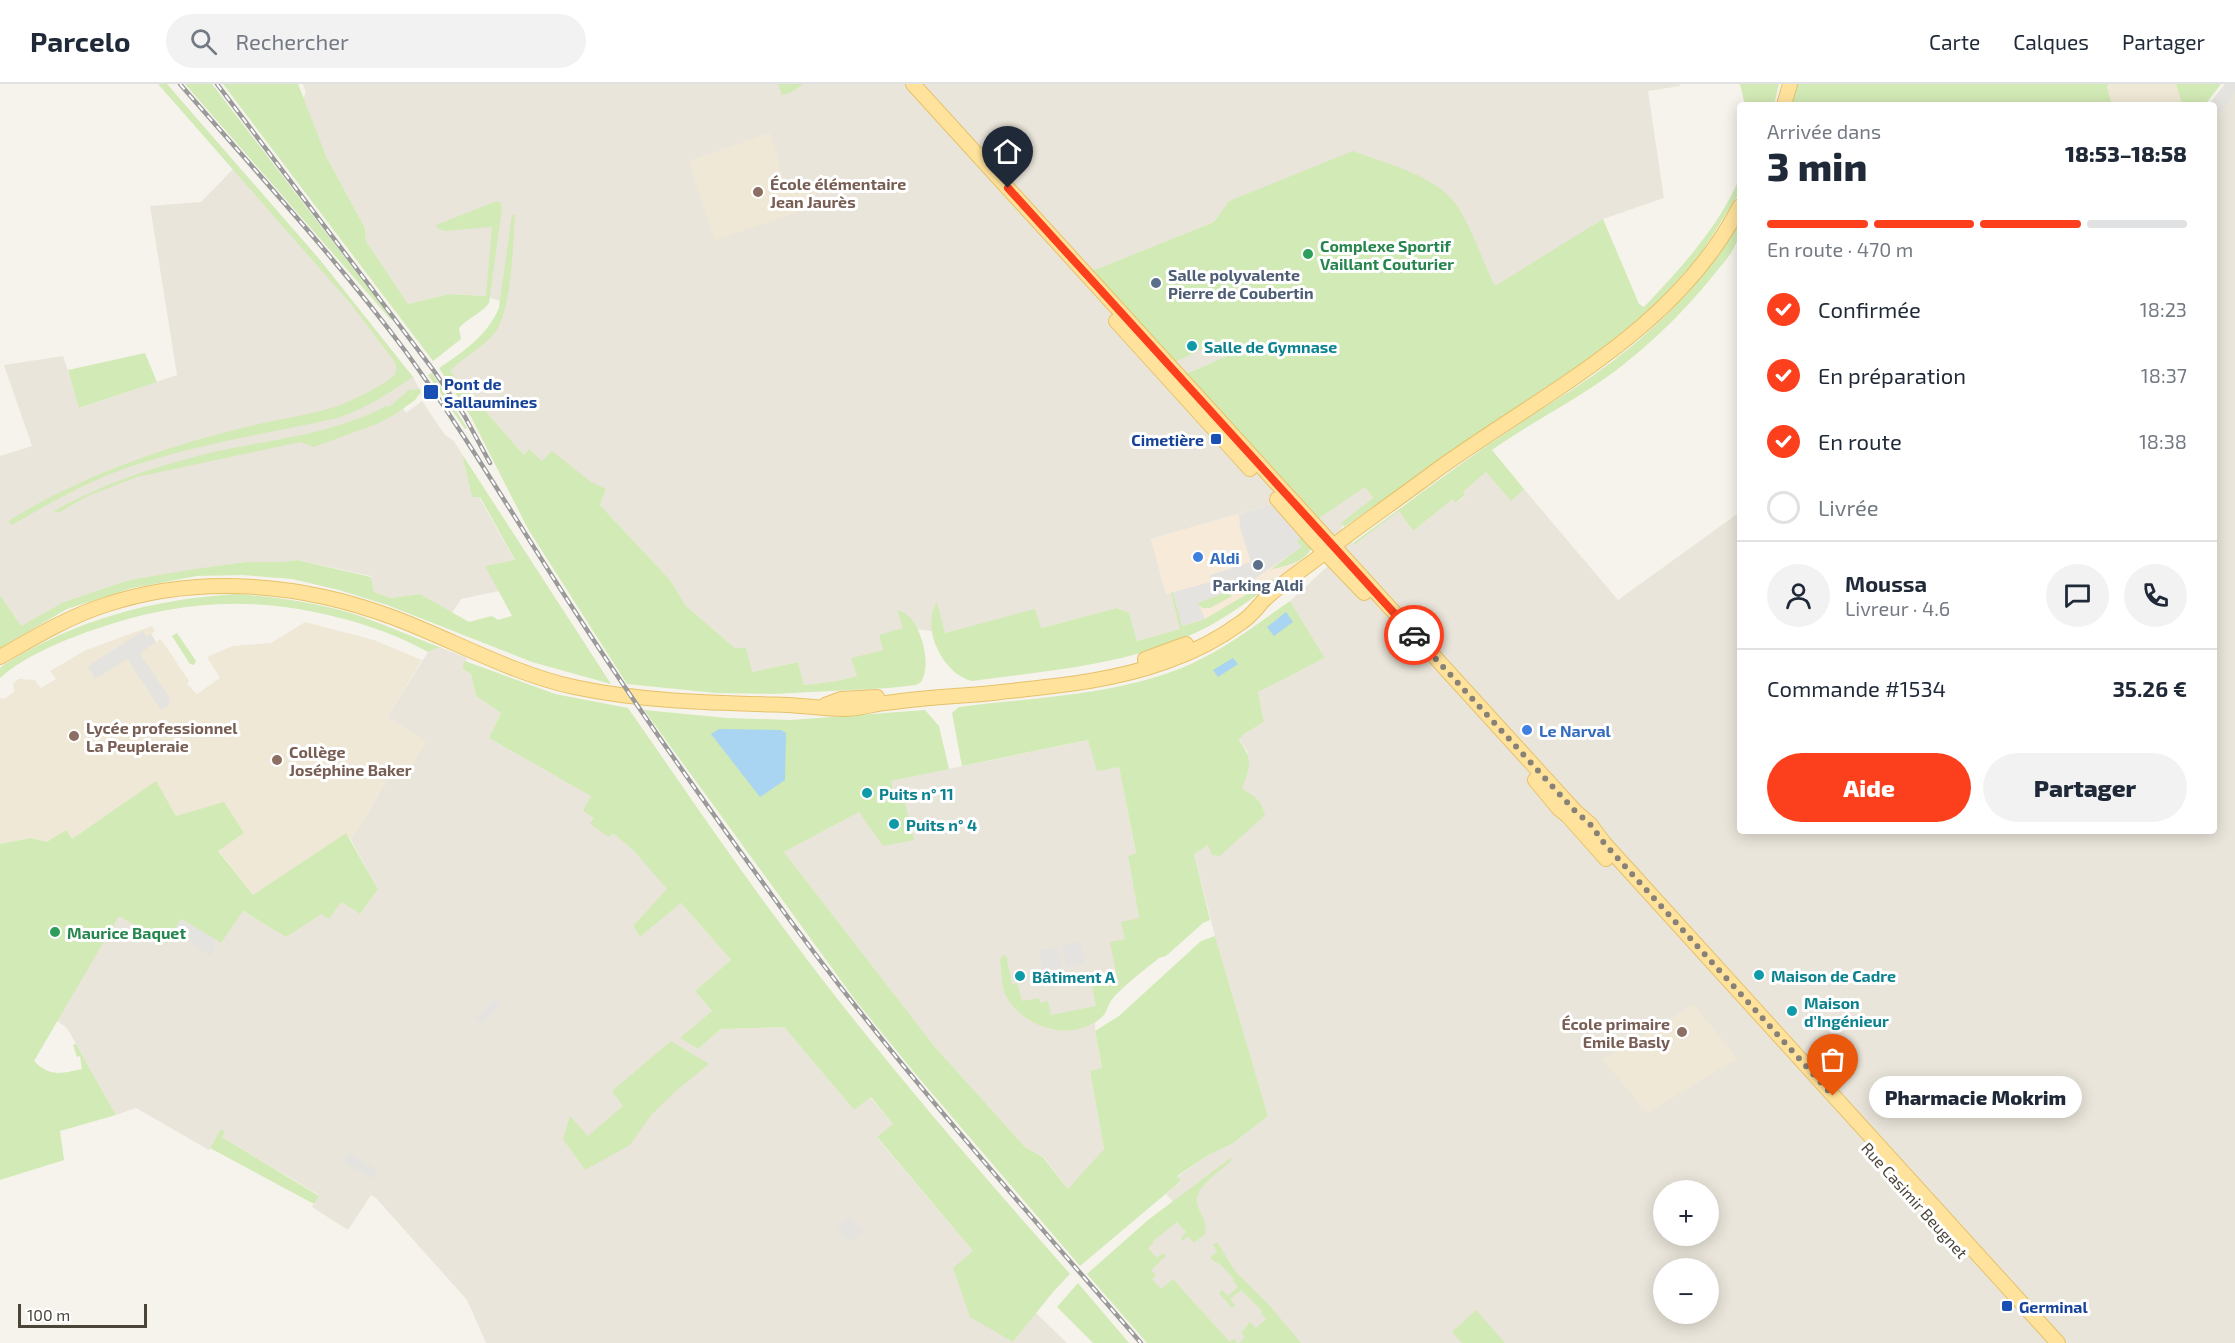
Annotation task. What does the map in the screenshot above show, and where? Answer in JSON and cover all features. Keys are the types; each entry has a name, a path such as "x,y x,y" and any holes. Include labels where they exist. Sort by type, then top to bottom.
{"main road":[{"path":"901,84 1282,504 1312,540 1329,549"},
{"path":"913,84 1329,549 1571,813 1590,824 1604,843 2058,1343"},
{"path":"1778,102 1782,84"},
{"path":"1785,102 1790,84"},
{"path":"0,657 58,625 102,606 150,593 192,587 237,586 276,588 337,599 390,616 534,675 568,686 650,698 843,709 888,702 1052,686 1140,670 1169,661 1221,635 1255,612 1263,601 1329,549 1454,457 1575,378 1630,338 1689,280 1717,244 1737,211"},
{"name":"Rue Casimir Beugnet","path":"1571,813 2046,1343"}],"shaded area":[{"path":"303,84 1679,84 1680,86 1648,91 1664,198 1603,219 1495,287 1460,209 1230,200 1214,222 1092,271 1221,340 1227,356 1186,374 1365,487 1373,498 1342,523 1342,528 1354,545 1399,511 1413,531 1453,499 1457,503 1465,496 1463,492 1486,472 1511,500 1524,489 1618,600 1737,514 1737,834 2217,834 2217,110 2235,86 2235,1343 1231,1343 1173,1279 1161,1290 1142,1269 1137,1259 1177,1207 1166,1194 1181,1182 1177,1177 1210,1154 1232,1144 1268,1116 1215,936 1194,854 1208,845 1248,752 1239,739 1264,722 1258,692 1325,658 1290,601 1329,565 1273,504 1151,539 1166,594 1171,593 1181,629 1137,641 1129,614 1118,608 1040,628 1035,610 944,633 917,629 879,635 883,650 852,658 857,676 837,681 804,685 798,662 752,672 740,649 735,648 686,606 670,580 600,505 606,489 524,455 449,370 492,336 505,303 486,296 449,294 408,304 366,241 365,228 326,156 302,99 306,93"},
{"path":"2109,84 2176,84 2181,102 2111,102 2107,87"},
{"path":"2225,84 2235,84 2235,93 2220,113 2217,111 2217,102 2210,102"},
{"name":"École élémentaire Jean Jaurès","path":"770,133 783,178 794,185 816,186 816,206 715,240 689,161"},
{"path":"237,165 320,260 413,377 421,392 403,408 406,413 422,401 445,435 454,441 462,454 472,497 479,497 515,561 486,566 499,591 461,599 452,613 420,594 391,598 374,592 371,576 297,560 246,562 129,580 64,602 21,627 0,595 0,456 32,446 4,365 63,356 80,408 177,375 150,206 201,202"},
{"path":"1273,504 1311,550 1278,580 1210,626 1181,629 1171,593 1166,594 1151,539"},
{"name":"Parking Aldi","path":"1273,504 1302,536 1297,541 1301,547 1247,584 1198,603 1205,619 1182,626 1173,592 1211,582 1210,575 1251,562 1240,528 1239,514"},
{"name":"Collège Joséphine Baker","path":"305,622 374,640 422,660 387,717 426,741 404,780 391,774 351,840 346,833 253,895 218,850 244,833 224,803 176,816 156,782 72,839 47,842 31,838 0,844 0,698 4,699 14,692 13,683 19,679 35,680 41,688 56,679 50,671 86,650 152,626 155,631 151,634 154,639 156,642 161,639 189,681 187,684 197,694 220,678 207,657 232,646 271,643"},
{"path":"143,631 147,637 151,634 156,642 140,654 170,698 168,705 161,710 127,659 95,679 88,666"},
{"path":"442,648 467,658 462,668 471,674 476,696 501,713 489,738 592,796 594,818 610,837 612,832 634,851 668,889 633,926 640,937 681,903 731,960 695,991 712,1011 681,1038 698,1049 721,1029 784,1027 854,1110 870,1097 893,1124 877,1138 973,1251 1013,1342 1036,1313 1067,1343 486,1343 467,1300 376,1198 371,1195 348,1230 312,1207 319,1195 222,1137 221,1129 209,1150 136,1108 116,1115 67,1028 57,1021 119,915 167,944 181,919 221,943 242,911 286,937 341,902 360,914 378,889 351,840 391,774 387,717 428,652"},
{"path":"1089,740 1119,766 1136,854 1128,856 1139,918 1125,939 1117,977 1096,1006 1095,1031 1102,1069 1090,1071 1104,1149 1069,1190 1044,1157 1025,1147 935,1047 784,852 859,812 903,795 894,796 890,781"},
{"path":"181,919 215,939 214,950 210,956 174,931"},
{"path":"1081,941 1085,963 1066,967 1062,946"},
{"path":"1058,947 1062,968 1043,971 1039,951"},
{"path":"496,998 501,1005 480,1024 475,1017"},
{"name":"École primaire Emile Basly","path":"1694,1004 1737,1059 1647,1113 1603,1060"},
{"path":"349,1153 379,1169 373,1179 343,1162"},
{"path":"850,1217 863,1232 849,1243 837,1228"}],"green space":[{"path":"158,84 167,84 320,260 413,377 386,395 337,418 199,447 118,471 77,489 12,525 8,521 35,505 121,466 211,436 335,407 377,387 396,372 394,361 350,303"},
{"path":"185,84 212,84 391,320"},
{"path":"223,84 298,84 326,156 365,228 366,241 408,304 449,294 486,296 492,227 444,231 436,225 497,201 501,203 489,303 459,328 461,339 433,361"},
{"path":"778,84 803,84 792,92 782,95"},
{"path":"1740,84 1779,84 1775,102 1744,102"},
{"path":"1796,84 2109,84 2107,87 2111,102 1791,102"},
{"path":"2176,84 2221,84 2207,102 2181,102"},
{"path":"1353,151 1412,173 1439,188 1451,198 1465,219 1495,286 1603,219 1639,304 1644,307 1685,262 1710,230 1737,183 1737,197 1698,258 1644,317 1618,339 1482,430 1344,527 1341,523 1373,498 1365,487 1319,518 1186,374 1227,356 1221,340 1175,362 1092,271 1214,222 1229,201"},
{"path":"512,215 515,215 508,295 499,325 488,340 450,371 524,455 529,449 542,461 552,451 591,482 606,489 600,505 670,580 686,606 735,648 746,648 752,672 798,662 804,685 857,676 851,658 883,650 879,635 903,628 897,610 911,619 920,634 926,660 921,682 916,685 889,688 773,694 716,693 627,684 528,529 471,417 439,368 481,335 499,308"},
{"path":"1737,227 1737,240 1727,258 1692,301 1659,334 1608,377 1492,450 1524,489 1511,501 1486,472 1463,492 1465,495 1456,503 1453,499 1413,531 1399,511 1354,545 1353,543 1454,469 1608,365 1672,310 1725,245"},
{"path":"145,353 157,382 79,408 68,370"},
{"path":"432,373 467,428 465,429 428,375"},
{"path":"420,389 421,392 415,400 394,415 379,423 314,447 300,442 137,477 88,496 58,513 54,511 93,491 154,468 218,451 346,423 386,406 389,407 409,390"},
{"path":"462,454 611,684 532,662 387,605 339,590 292,579 242,575 197,576 132,588 67,609 0,648 0,595 21,626 64,602 129,580 246,562 297,560 371,577 374,592 391,598 420,594 469,622 492,616 498,620 512,616 485,566 515,560 480,497 472,497"},
{"path":"1302,536 1312,547 1309,553 1294,563 1270,570 1301,547 1297,541"},
{"path":"1272,579 1278,580 1209,626 1159,647 1080,666 972,681 961,677 944,660 937,649 931,624 932,613 937,602 945,633 1035,609 1041,628 1117,608 1129,613 1137,641 1180,629 1171,593 1173,592 1183,626 1205,619"},
{"path":"1226,592 1232,596 1210,608 1202,608 1197,603"},
{"path":"237,594 294,600 337,609 442,648 428,652 379,630 315,612 251,604 219,604 157,612 93,630 44,650 0,678 2,666 57,636 86,624 144,607"},
{"path":"1290,601 1325,658 1258,692 1264,722 1244,734 1239,740 1249,759 1242,789 1257,799 1265,815 1220,856 1212,855 1208,845 1194,854 1210,920 1203,923 1166,956 1159,958 1127,985 1111,1001 1104,1015 1090,1025 1077,1029 1050,1029 1025,1017 1014,1007 1004,992 1000,960 1002,956 1006,955 1012,984 1017,983 1022,1001 1039,998 1040,1003 1048,1001 1051,1015 1096,1006 1091,982 1117,977 1110,942 1125,939 1121,922 1139,918 1128,856 1136,853 1119,767 1097,771 1088,740 962,766 952,713 959,707 1083,693 1174,671 1224,646"},
{"path":"177,633 196,661 194,665 190,664 172,636"},
{"path":"465,661 555,694 628,708 749,881 824,982 927,1109 1070,1274 1013,1342 970,1317 953,1268 973,1251 877,1137 893,1124 871,1097 854,1110 784,1027 721,1029 698,1049 680,1038 712,1011 695,991 731,960 681,903 640,937 633,926 667,889 634,851 613,833 609,837 590,824 594,818 583,811 591,796 489,738 501,713 476,696 471,674 462,668"},
{"path":"644,710 727,718 791,720 925,710 939,726 949,769 891,781 894,796 903,795 914,840 883,846 859,812 784,852 935,1047 1025,1147 1043,1157 1068,1189 1104,1149 1090,1071 1102,1068 1095,1031 1119,1016 1201,941 1215,936 1268,1116 1232,1144 1210,1154 1177,1176 1181,1181 1080,1266 856,1001"},
{"name":"Maurice Baquet","path":"156,781 176,816 224,802 244,833 218,851 253,895 346,833 378,889 360,914 341,902 329,919 322,914 286,937 243,911 221,943 181,919 167,944 119,916 34,1061 46,1070 57,1073 82,1069 80,1056 77,1057 73,1045 76,1044 116,1115 60,1131 64,1160 0,1180 0,844 31,838 47,842 66,830 72,839"},
{"path":"671,1041 709,1064 651,1115 630,1145 585,1170 563,1139 570,1116 588,1136 623,1106 612,1091"},
{"path":"221,1129 225,1132 222,1137 319,1196 314,1204 210,1148"},
{"path":"1232,1157 1230,1162 1207,1182 1198,1194 1198,1207 1205,1223 1205,1234 1194,1243 1188,1236 1183,1241 1181,1238 1186,1232 1177,1222 1153,1241 1148,1248 1157,1258 1164,1253 1166,1256 1151,1270 1156,1275 1152,1279 1161,1289 1173,1279 1230,1342 1234,1339 1238,1343 1147,1343 1087,1274 1148,1220"},
{"path":"1217,1242 1235,1271 1270,1306 1301,1343 1239,1343 1245,1337 1241,1333 1250,1322 1256,1328 1266,1319 1262,1311 1241,1290 1230,1299 1235,1305 1232,1308 1219,1293 1222,1290 1228,1296 1238,1287 1234,1279 1219,1263 1210,1258 1217,1251 1213,1245"},
{"path":"1078,1283 1129,1343 1093,1343 1057,1307"},
{"path":"1476,1310 1505,1343 1462,1343 1452,1332"}],"water":[{"path":"1286,612 1293,622 1274,636 1267,627"},
{"path":"1233,658 1238,664 1218,677 1213,670"},
{"path":"719,729 781,730 786,733 785,780 760,797 711,734"}],"railway":[{"path":"180,84 324,249 406,352 472,449 623,684 696,790 814,953 904,1067 1141,1343"},
{"path":"217,84 434,371 464,415 490,463"}],"way so far":[{"path":"1414,635 1575,811 1590,824 1604,843 1833,1096"}],"place":[{"name":"École élémentaire Jean Jaurès","path":"758,192"},
{"name":"Complexe Sportif Vaillant Couturier","path":"1308,254"},
{"name":"Salle polyvalente Pierre de Coubertin","path":"1156,283"},
{"name":"Salle de Gymnase","path":"1192,346"},
{"name":"Pont de Sallaumines","path":"431,392"},
{"name":"Cimetière","path":"1216,439"},
{"name":"Aldi","path":"1198,557"},
{"name":"Parking Aldi","path":"1258,565"},
{"name":"Le Narval","path":"1527,730"},
{"name":"Lycée professionnel La Peupleraie","path":"74,736"},
{"name":"Collège Joséphine Baker","path":"277,760"},
{"name":"Puits n° 11","path":"867,793"},
{"name":"Puits n° 4","path":"894,824"},
{"name":"Maurice Baquet","path":"55,932"},
{"name":"Maison de Cadre","path":"1759,975"},
{"name":"Bâtiment A","path":"1020,976"},
{"name":"Maison d'Ingénieur","path":"1792,1011"},
{"name":"École primaire Emile Basly","path":"1682,1032"},
{"name":"Pharmacie Mokrim","path":"1833,1096"},
{"name":"Germinal","path":"2007,1306"}],"route":[{"path":"1008,188 1414,635"}]}
